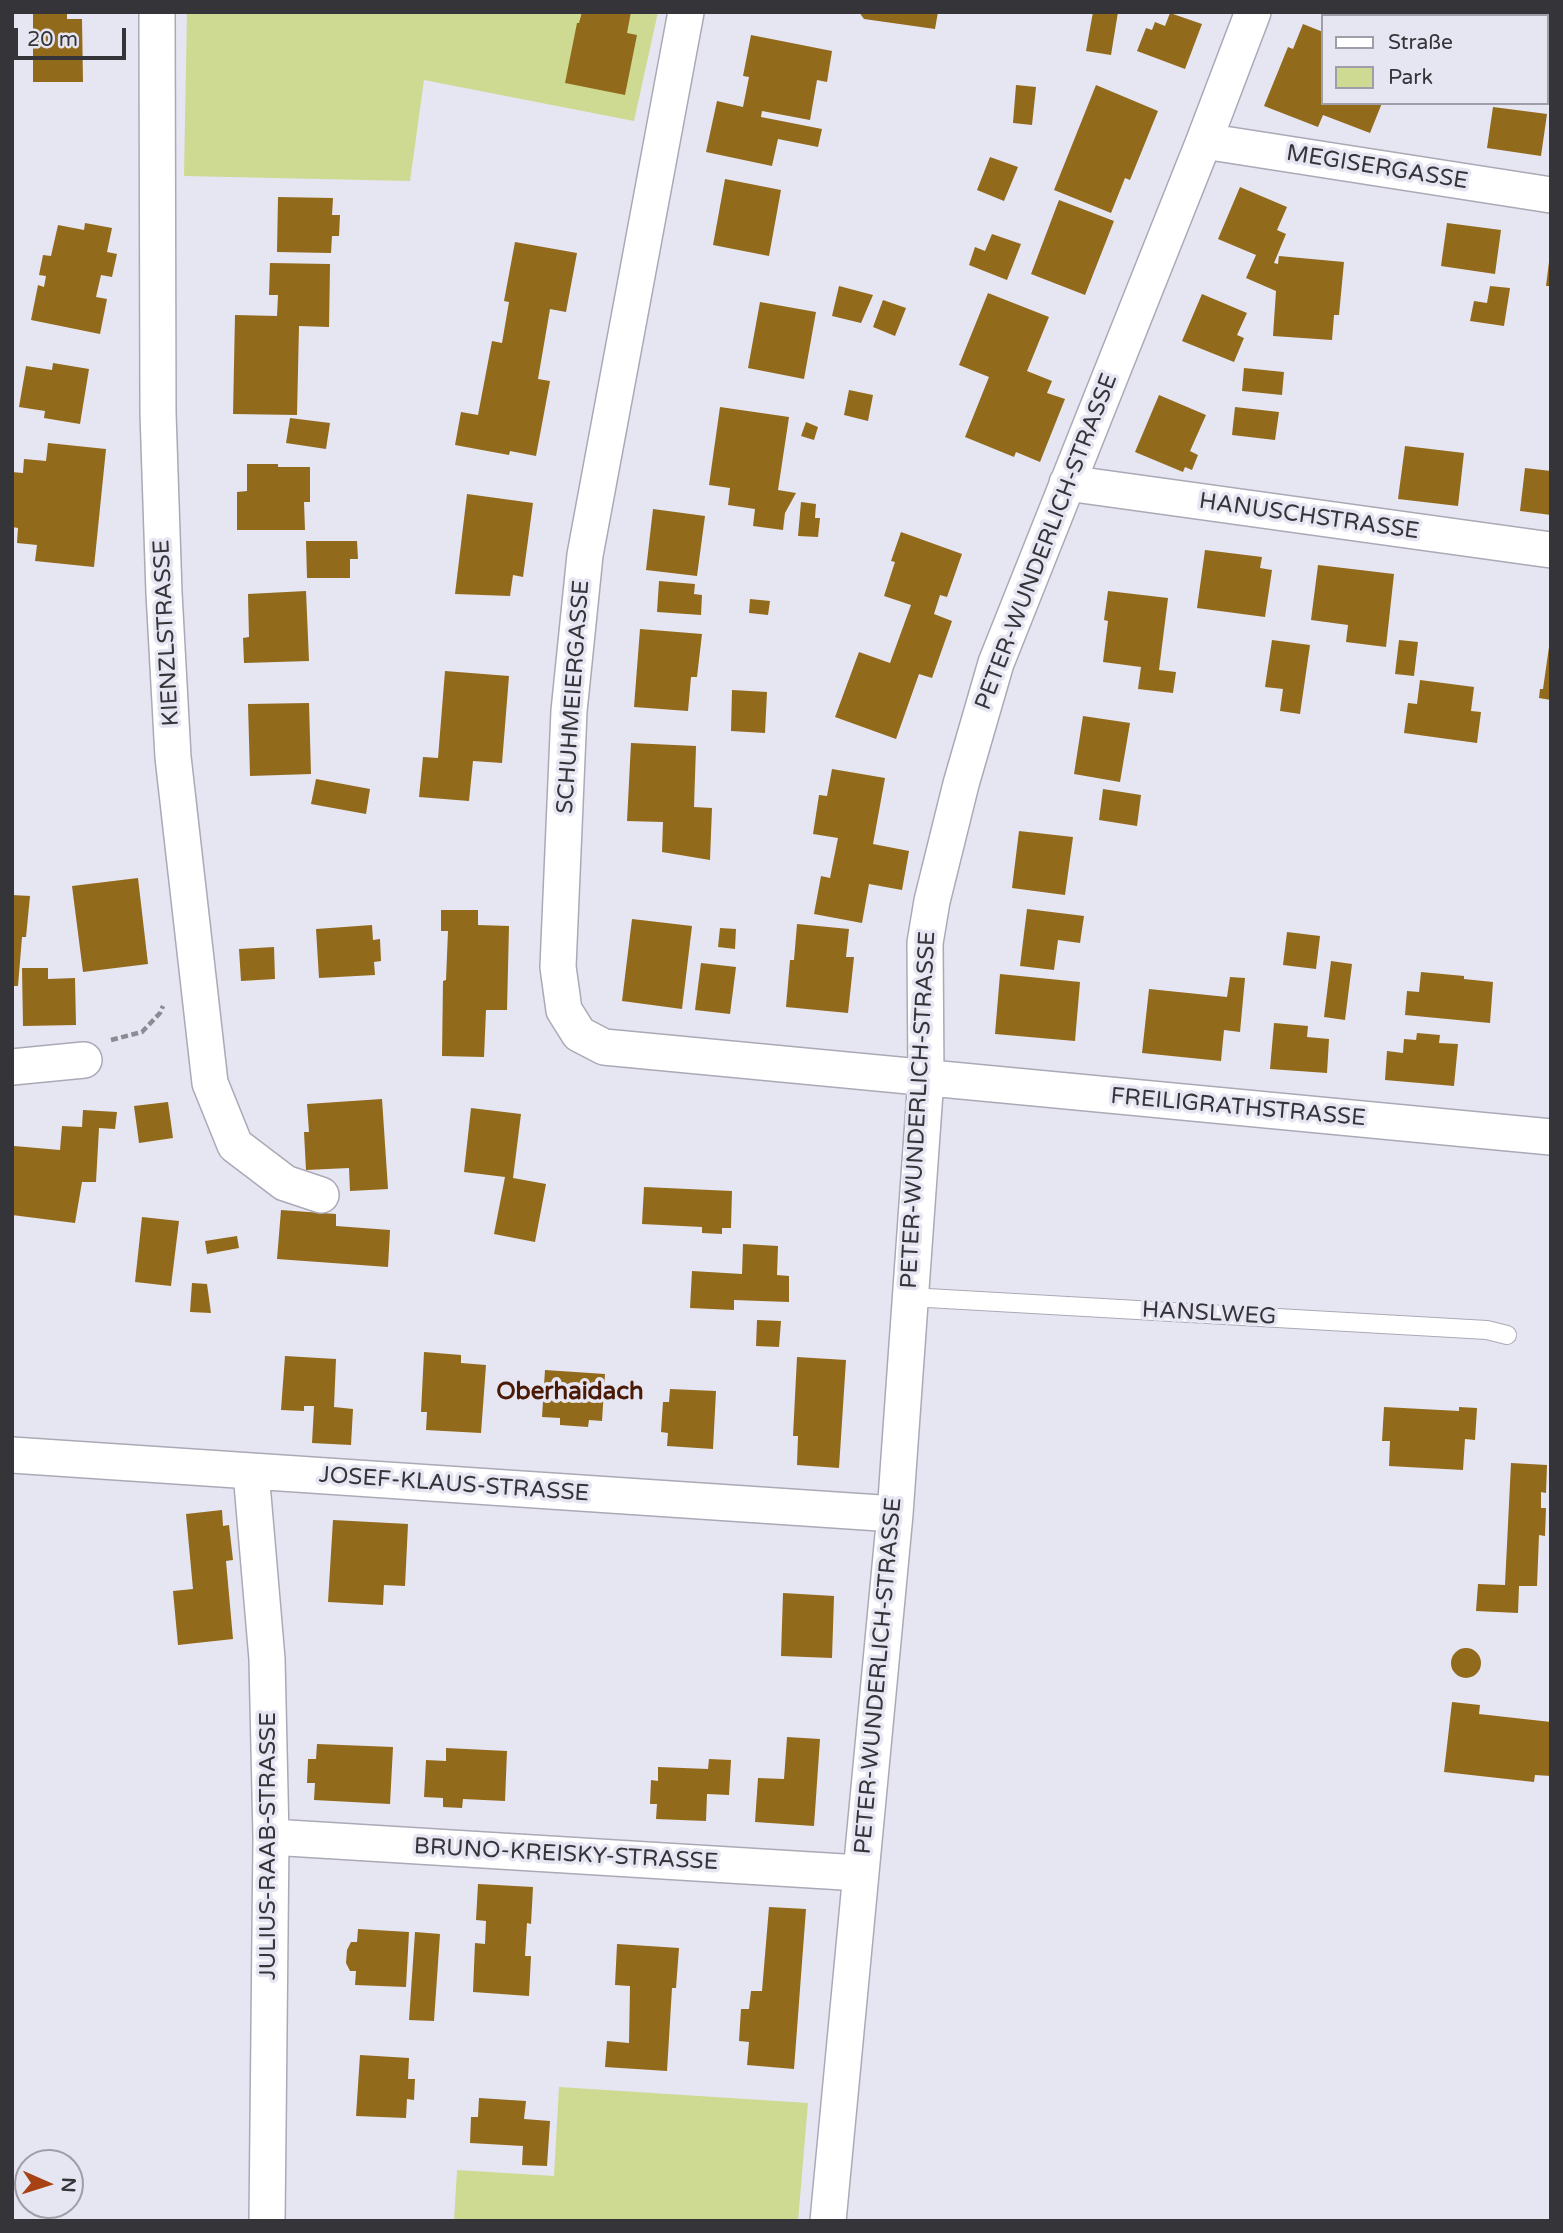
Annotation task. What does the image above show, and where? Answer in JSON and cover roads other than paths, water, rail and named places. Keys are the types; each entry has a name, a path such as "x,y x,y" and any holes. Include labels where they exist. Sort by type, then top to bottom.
{"street":[{"name":"KIENZLSTRASSE","path":"157,12 158,413 164,593 173,757 210,1083 235,1146 285,1184 321,1195"},
{"name":"SCHUHMEIERGASSE","path":"686,12 585,555 569,725 558,967 564,1010 579,1034 604,1048 926,1079"},
{"name":"PETER-WUNDERLICH-STRASSE","path":"828,2221 895,1514 926,1079 925,943 932,901 961,784 996,663 1254,12"},
{"name":"MEGISERGASSE","path":"1204,141 1551,195"},
{"name":"HANUSCHSTRASSE","path":"1068,483 1551,551"},
{"path":"12,1067 84,1060"},
{"name":"FREILIGRATHSTRASSE","path":"926,1079 1551,1137"},
{"name":"JOSEF-KLAUS-STRASSE","path":"12,1455 895,1514"},
{"name":"JULIUS-RAAB-STRASSE","path":"251,1472 267,1659 271,1838 267,2221"},
{"name":"BRUNO-KREISKY-STRASSE","path":"271,1838 860,1873"}],"lane":[{"name":"HANSLWEG","path":"910,1297 1487,1330 1507,1335"}],"district":[{"name":"Oberhaidach","path":"570,1393"}]}
